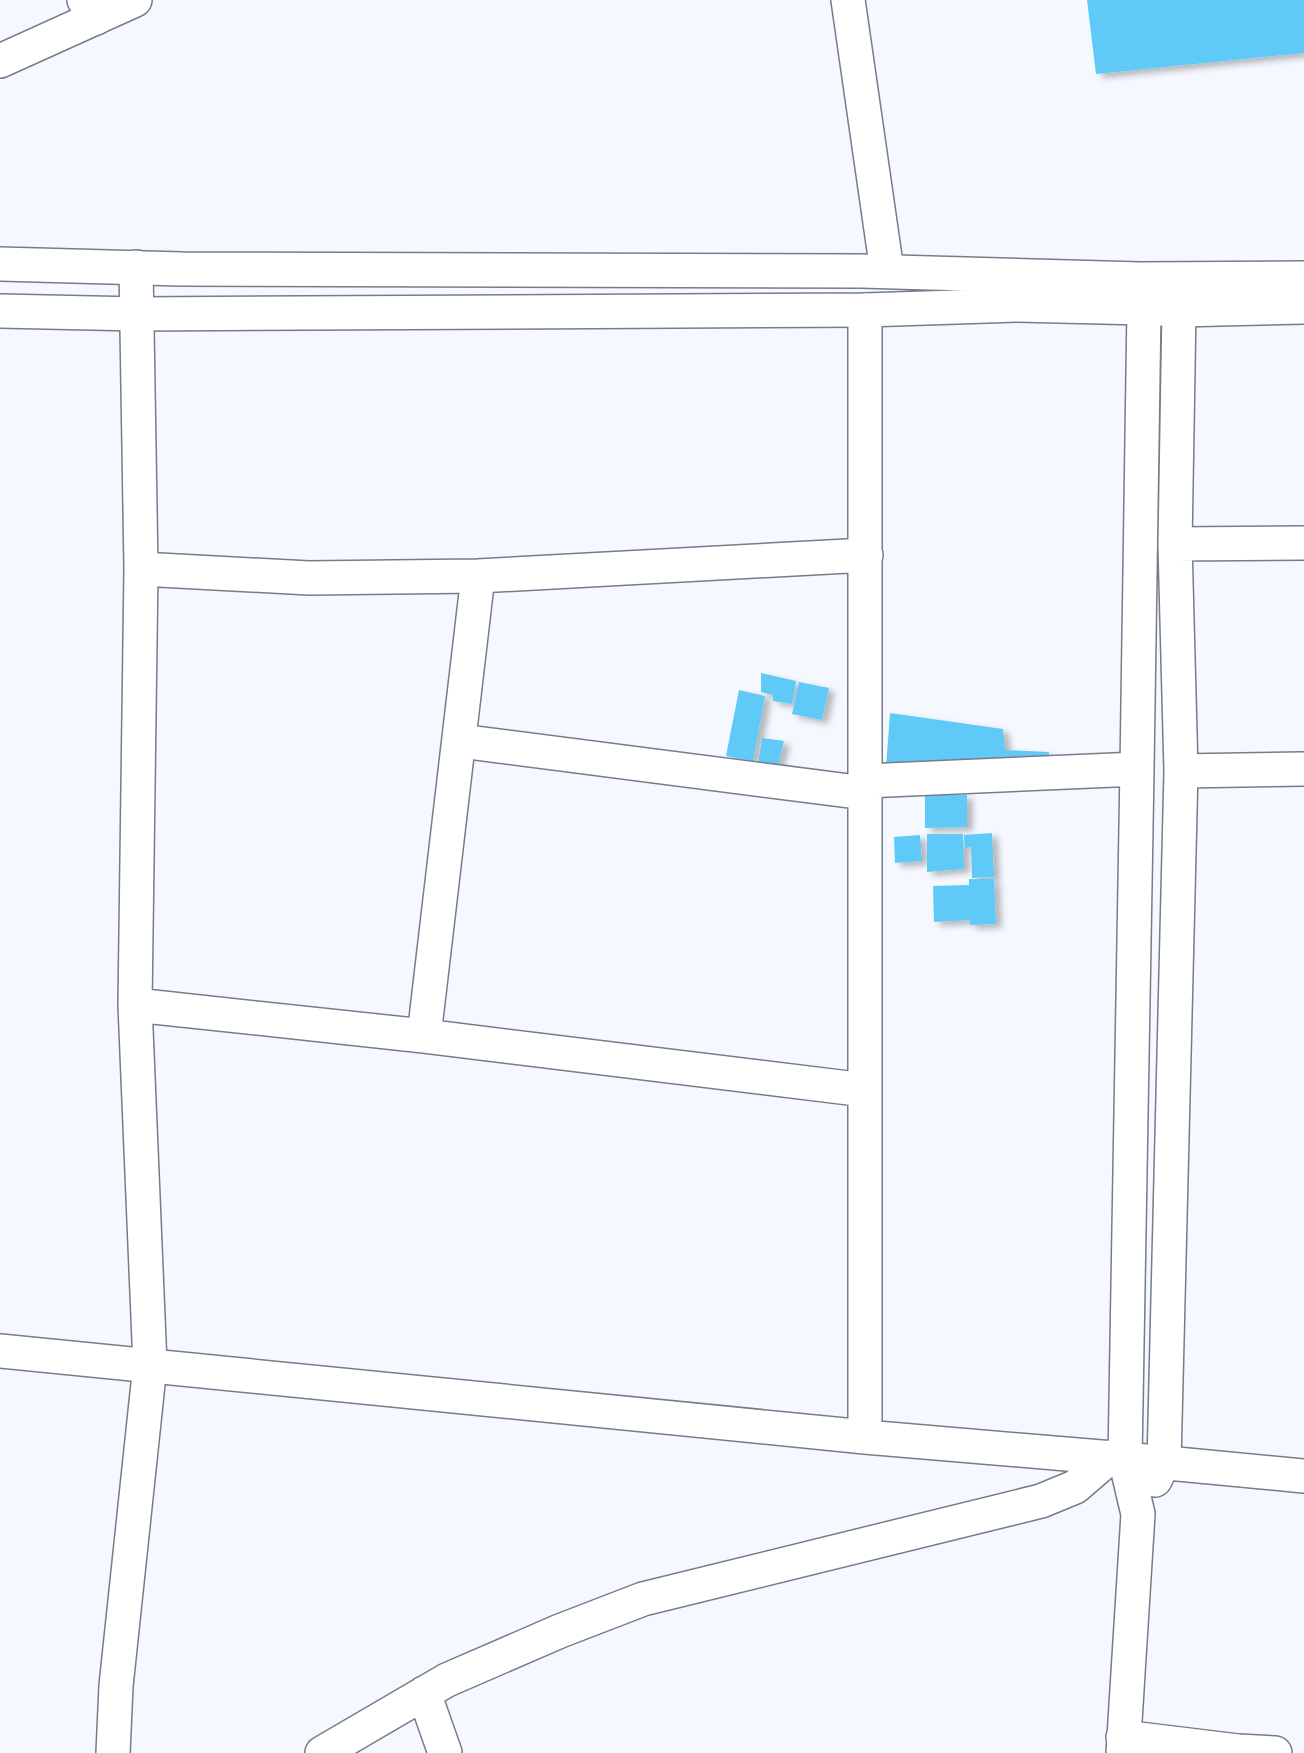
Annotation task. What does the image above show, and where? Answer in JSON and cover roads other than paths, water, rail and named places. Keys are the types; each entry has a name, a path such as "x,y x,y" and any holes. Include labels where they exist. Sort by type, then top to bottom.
{"main road":[{"path":"0,61 90,9 135,0"},
{"path":"848,0 887,271"},
{"path":"0,264 136,267 887,271 1142,293 1179,310 1304,307"},
{"path":"112,1753 116,1686 150,1365 135,1005 141,569 136,267"},
{"path":"0,311 138,314 865,309 1017,305 1142,293 1176,278 1304,278"},
{"path":"1176,278 1179,310 1174,544 1181,771 1164,1462 1138,1514 1123,1745 1275,1753"},
{"path":"1138,1514 1117,1458 1137,769 1142,293"},
{"path":"865,309 865,1437"},
{"path":"1174,544 1304,543"},
{"path":"141,569 309,578 478,576 866,555"},
{"path":"424,1036 478,576"},
{"path":"460,741 865,787 1137,769"},
{"path":"1181,771 1304,769"},
{"path":"135,1005 424,1036 865,1090"},
{"path":"0,1351 865,1437 1304,1476"},
{"path":"322,1753 447,1680 560,1631 643,1599 1041,1501 1075,1487 1117,1458"},
{"path":"424,1693 445,1753"}]}
